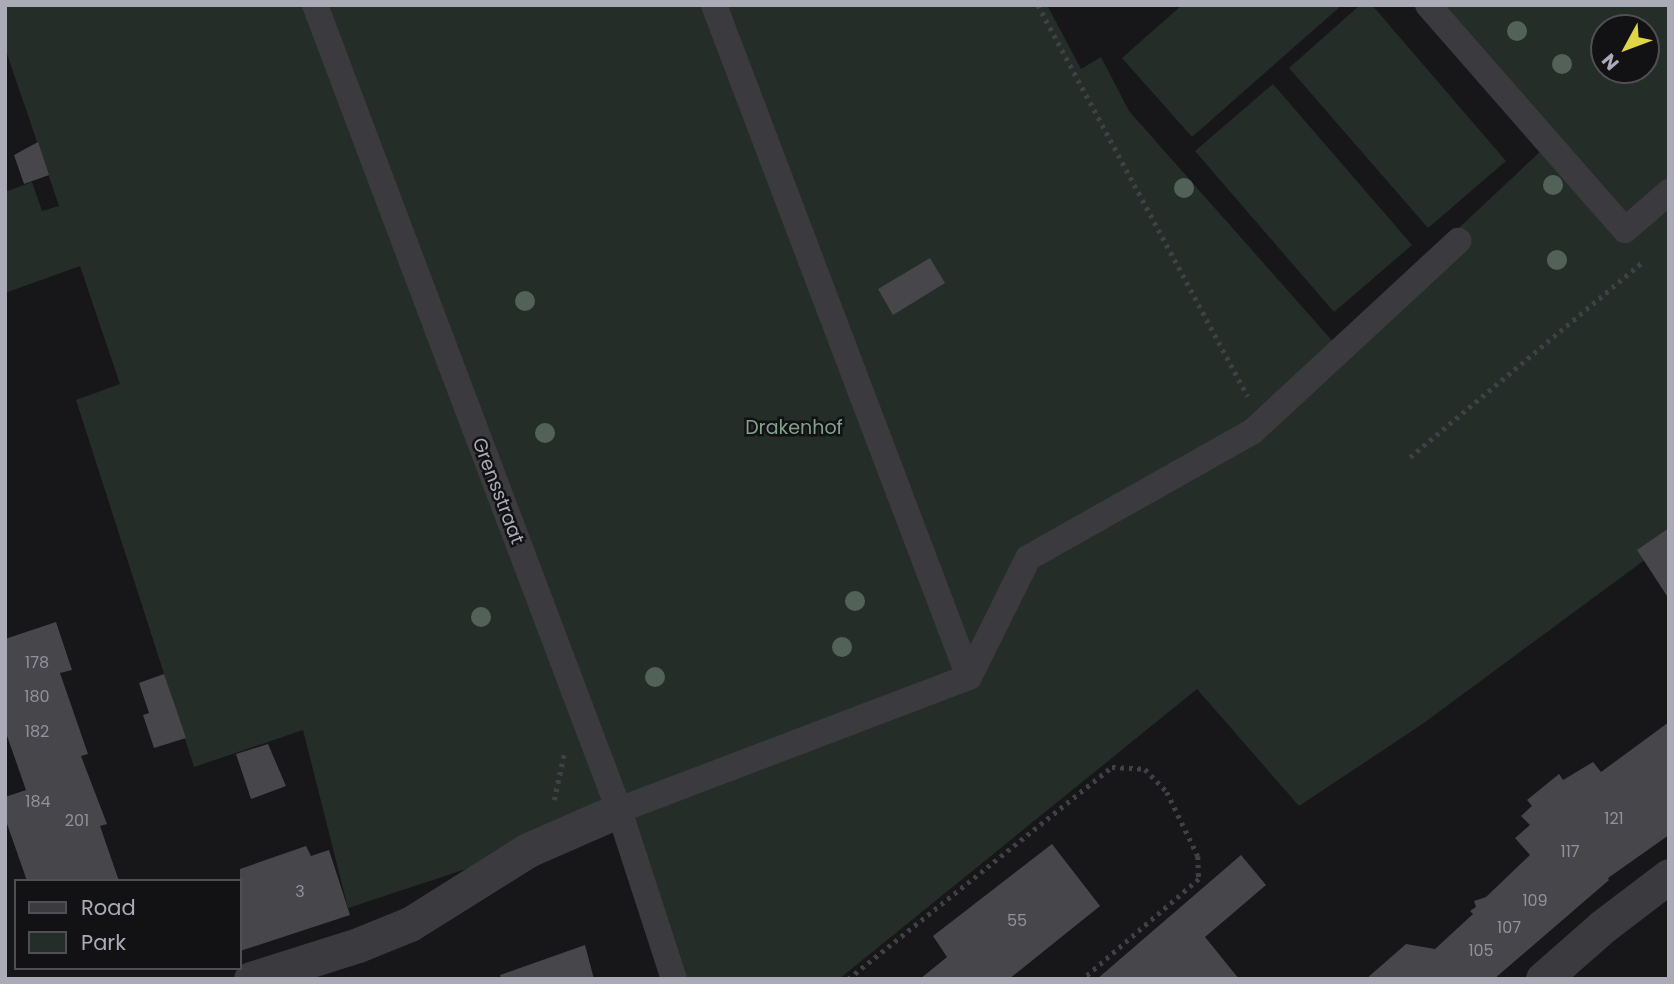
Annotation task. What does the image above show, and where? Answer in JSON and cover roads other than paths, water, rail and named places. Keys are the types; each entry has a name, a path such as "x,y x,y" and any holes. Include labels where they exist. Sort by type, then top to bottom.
{"street":[{"name":"Grensstraat","path":"315,5 619,810 674,979"},
{"path":"714,5 969,677"},
{"path":"1428,5 1625,230 1669,192"},
{"path":"251,979 358,945 410,924 544,842 619,810 969,677 1028,558 1253,431 1458,241"},
{"path":"1543,979 1602,927 1669,876"}],"park label":[{"name":"Drakenhof","path":"794,428"}]}
